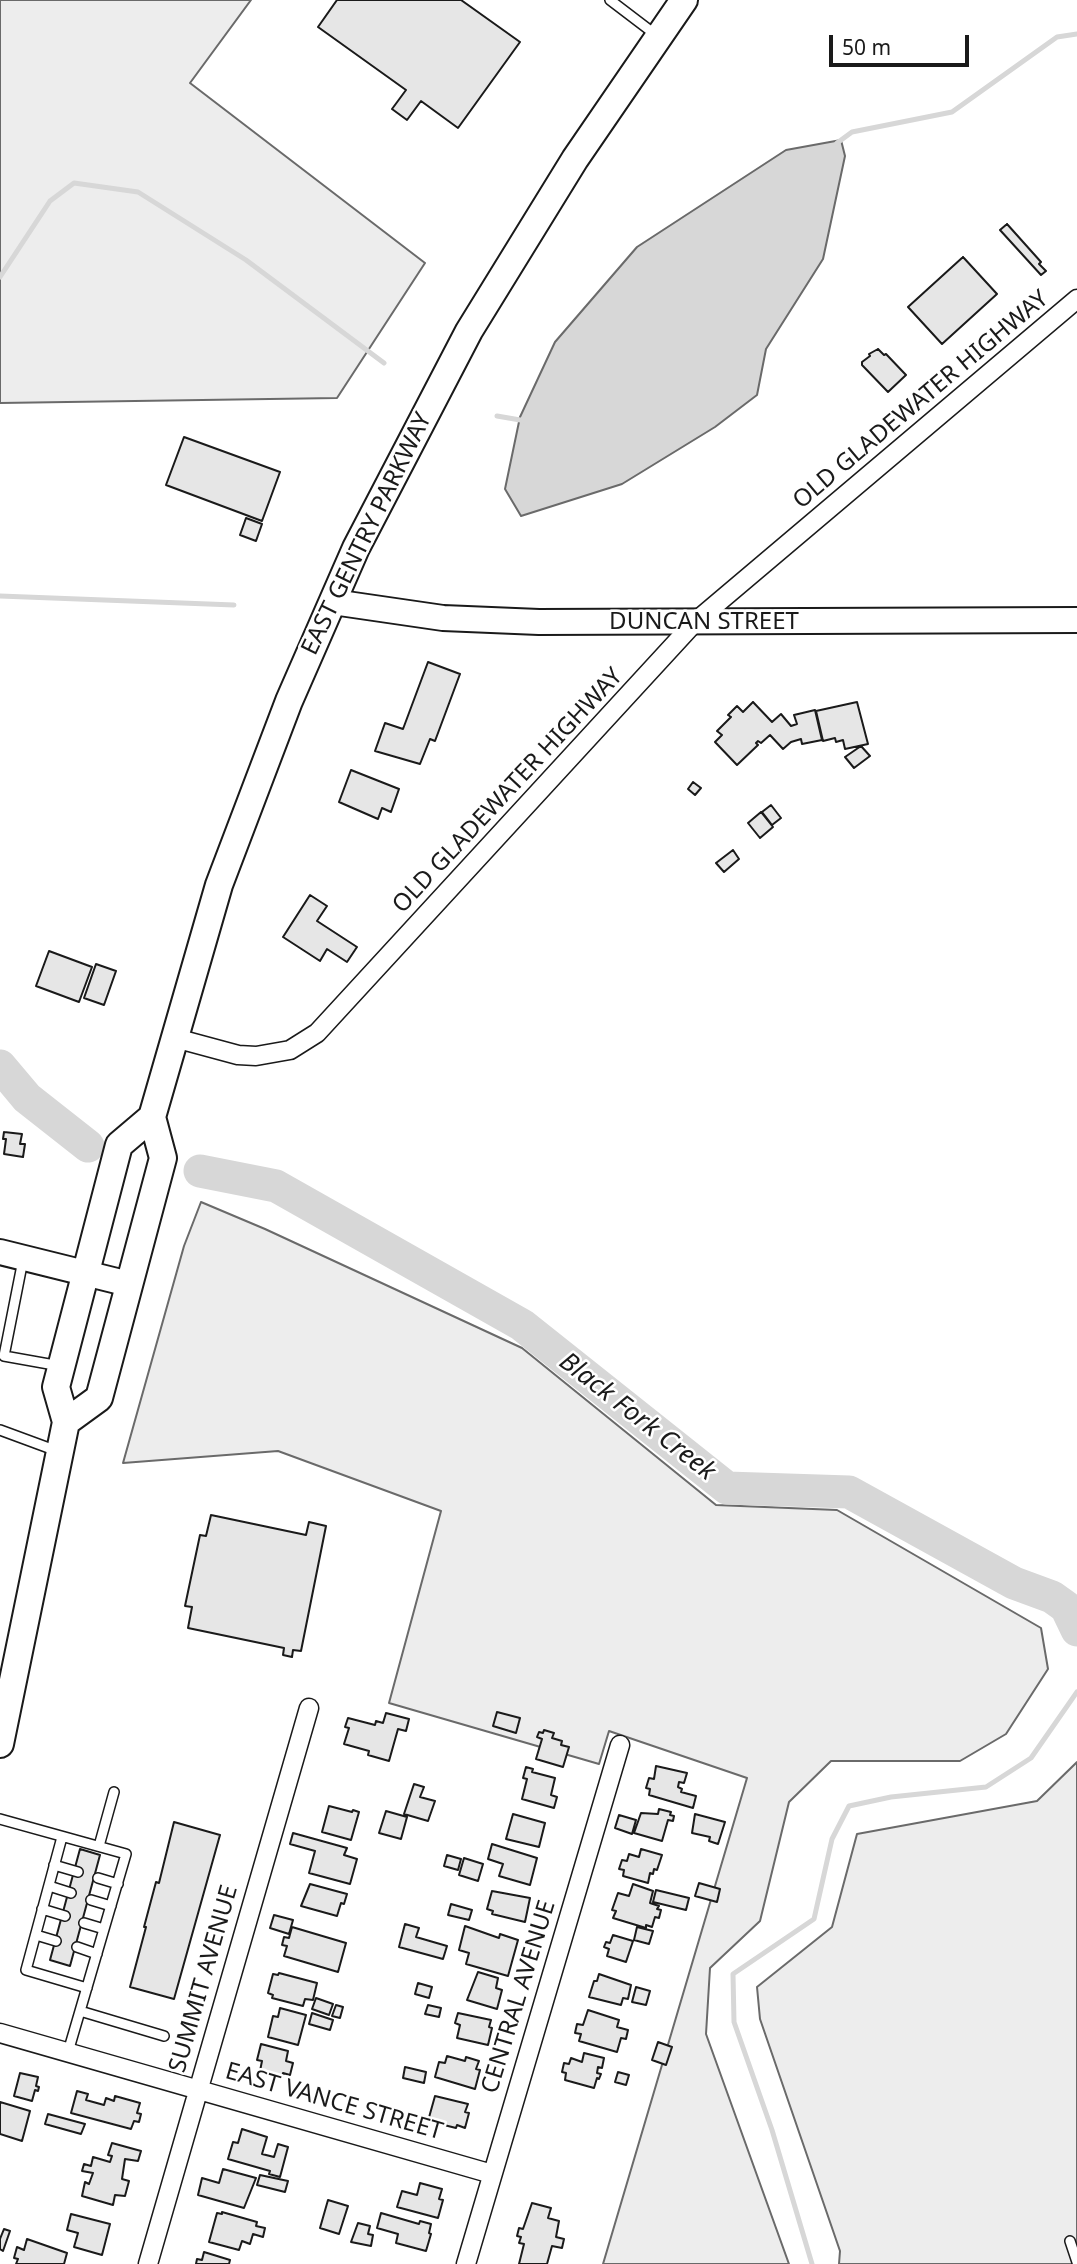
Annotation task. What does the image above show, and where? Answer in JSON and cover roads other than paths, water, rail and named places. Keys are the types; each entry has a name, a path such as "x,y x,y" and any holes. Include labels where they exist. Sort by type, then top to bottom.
{"main road":[{"name":"EAST GENTRY PARKWAY","path":"152,1117 219,885 289,701 356,548 469,331 575,159 684,0"},
{"path":"0,1744 4,1710 66,1422 56,1387 119,1145 152,1117 163,1158 99,1398 66,1422"}],"street":[{"name":"OLD GLADEWATER HIGHWAY","path":"175,1038 238,1055 256,1056 290,1050 317,1033 695,622 1077,299"},
{"name":"DUNCAN STREET","path":"333,602 443,618 538,622 1077,620"},
{"path":"0,1252 129,1284"},
{"name":"SUMMIT AVENUE","path":"148,2264 309,1708"},
{"name":"CENTRAL AVENUE","path":"466,2264 620,1745"},
{"name":"EAST VANCE STREET","path":"0,2034 492,2174"}],"lane":[{"path":"610,0 658,37"},
{"path":"24,1258 4,1356 61,1367"},
{"path":"0,1430 60,1452"},
{"path":"99,1846 114,1792"},
{"path":"0,1819 126,1854 68,2052"},
{"path":"62,1837 26,1970 87,1988"},
{"path":"54,1865 78,1872"},
{"path":"98,1878 118,1884"},
{"path":"49,1886 71,1893"},
{"path":"90,1899 111,1906"},
{"path":"42,1909 65,1916"},
{"path":"84,1923 104,1929"},
{"path":"36,1935 57,1941"},
{"path":"77,1947 97,1954"},
{"path":"80,2011 164,2036"},
{"path":"1070,2241 1077,2262"}],"waterway":[{"path":"837,143 852,132 952,112 1057,37 1077,34"},
{"path":"0,277 50,201 74,183 138,192 246,260 384,363"},
{"path":"497,416 526,421"},
{"path":"0,596 234,605"},
{"name":"Black Fork Creek","path":"0,1066 27,1098 88,1146"},
{"name":"Black Fork Creek","path":"200,1171 276,1186 522,1325 727,1488 849,1492 1014,1583 1052,1597 1066,1607 1077,1630"},
{"path":"812,2264 772,2130 734,2022 733,1974 814,1919 832,1839 849,1806 891,1797 986,1787 1031,1758 1077,1692"}]}
